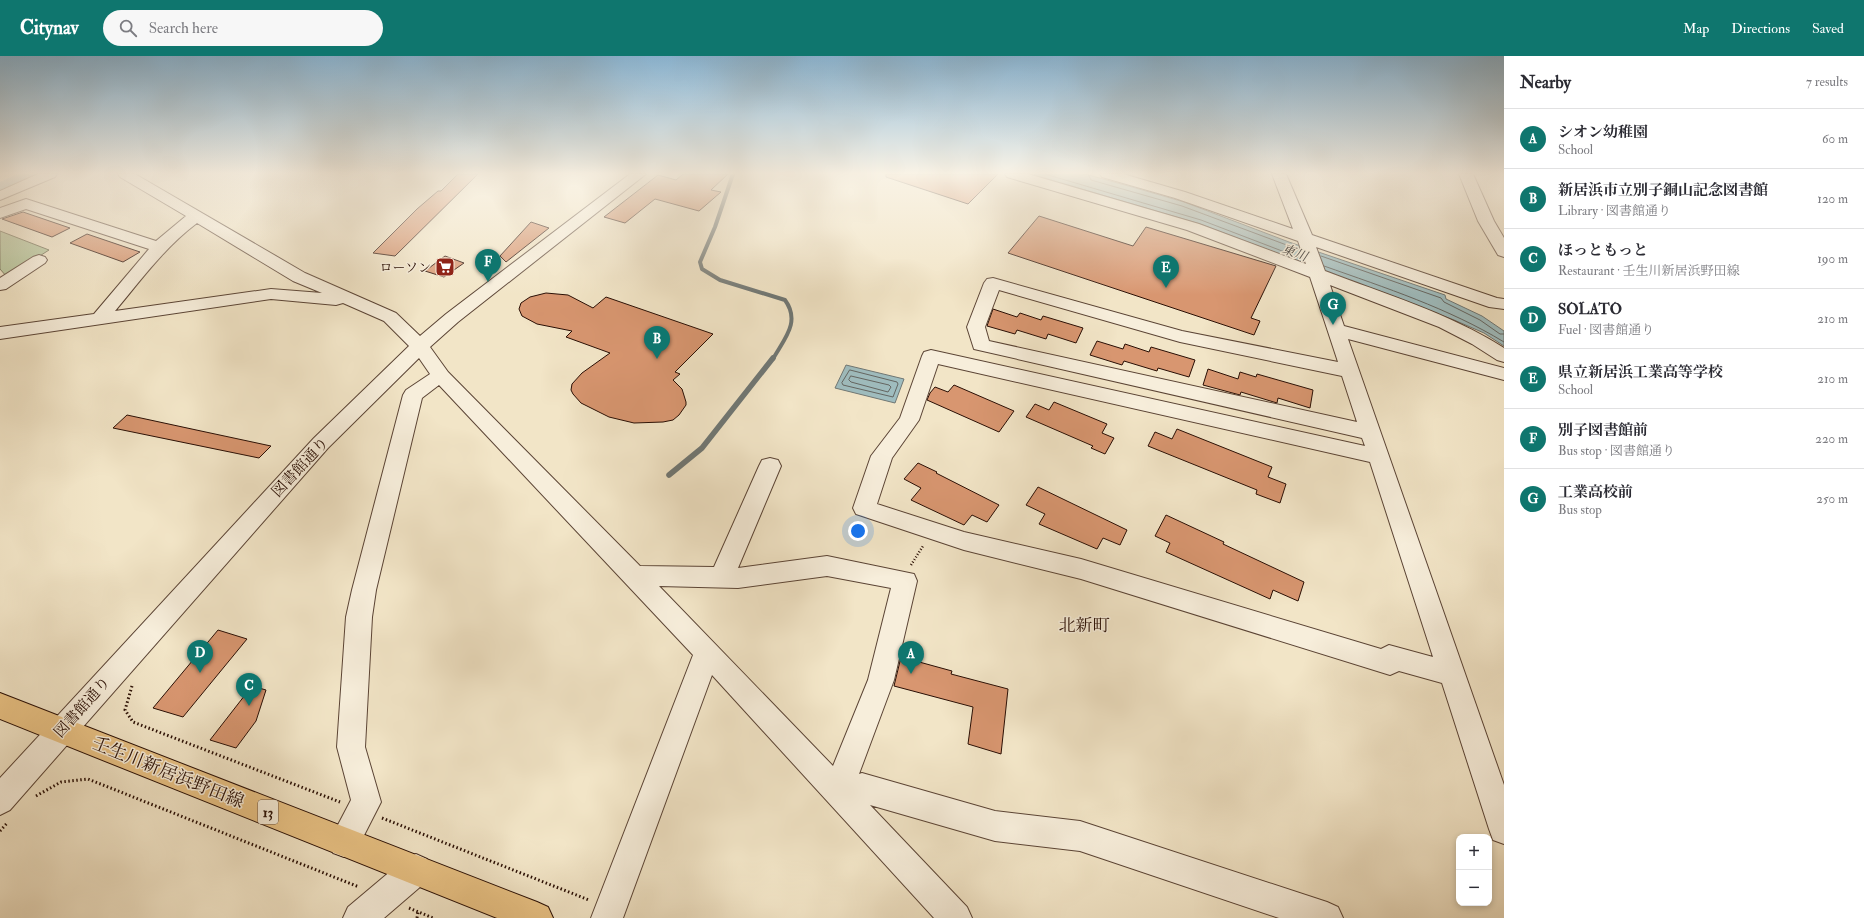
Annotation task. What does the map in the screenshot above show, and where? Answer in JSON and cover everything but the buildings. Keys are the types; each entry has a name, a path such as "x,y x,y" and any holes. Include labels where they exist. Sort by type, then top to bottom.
{"main road":[{"name":"壬生川新居浜野田線","path":"0,706 537,918"}],"street":[{"path":"58,214 159,247"},
{"path":"193,214 299,277 390,317 420,346 441,376 707,652 956,918"},
{"name":"図書館通り","path":"0,800 61,730 321,443 420,346 452,318 587,214"},
{"path":"1149,214 1193,227 1316,271 1450,325 1479,340 1504,356"},
{"path":"1232,214 1305,241 1501,307"},
{"path":"1295,214 1316,271 1372,433 1504,829"},
{"path":"1483,214 1503,250"},
{"path":"99,318 159,247 171,235 196,216"},
{"path":"0,285 39,260"},
{"path":"271,294 289,286 299,277"},
{"path":"1350,371 1180,336 993,283 976,327 981,345 1372,433"},
{"path":"0,333 271,294 353,301"},
{"path":"1336,330 1504,374"},
{"path":"1380,457 931,356 909,420 882,456 864,508 964,541 1081,569 1390,662 1389,657 1452,674"},
{"path":"344,842 366,802 351,747 359,617 413,395 428,383 441,376"},
{"path":"722,577 770,466"},
{"path":"634,576 738,578 827,566 906,581 881,680 837,792"},
{"path":"608,913 707,652"},
{"path":"837,792 862,788 995,826 1080,836 1327,918"},
{"path":"359,918 416,870"}],"path":[{"path":"906,581 913,560 935,531"},
{"path":"133,684 125,710 133,722 362,810 608,913"},
{"path":"34,797 61,782 88,779 433,918"},
{"path":"0,831 14,816"},
{"path":"417,918 418,911"}],"green space":[{"path":"0,231 49,250 7,277 0,269"}],"water":[{"name":"東川","path":"1167,214 1216,214 1289,242 1445,295 1446,299 1482,316 1504,331 1504,346 1484,333 1454,320 1200,224"},
{"path":"846,365 904,379 895,403 835,388"}],"waterway":[{"path":"719,214 700,262 702,269 720,280 785,300 790,308 791,323 786,337 773,359"},
{"path":"669,475 702,448 773,358"}],"place":[{"name":"ローソン","path":"445,267"},
{"name":"別子図書館前","path":"488,282"},
{"name":"県立新居浜工業高等学校","path":"1166,288"},
{"name":"工業高校前","path":"1333,325"},
{"name":"新居浜市立別子銅山記念図書館","path":"657,359"},
{"name":"SOLATO","path":"200,673"},
{"name":"シオン幼稚園","path":"911,674"},
{"name":"ほっともっと","path":"249,706"}],"district":[{"name":"北新町","path":"1084,625"}]}
